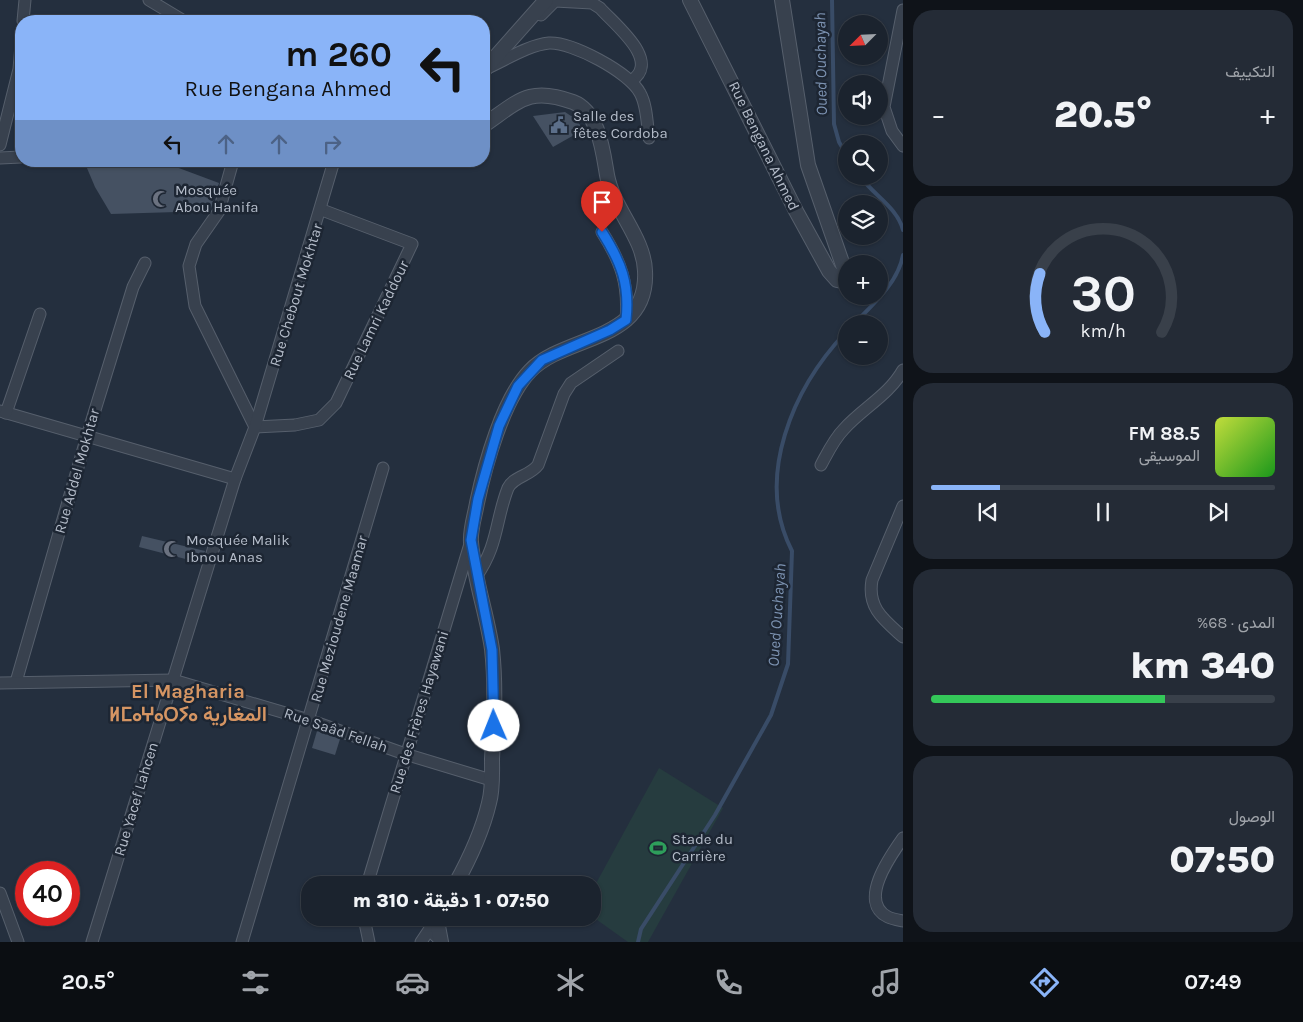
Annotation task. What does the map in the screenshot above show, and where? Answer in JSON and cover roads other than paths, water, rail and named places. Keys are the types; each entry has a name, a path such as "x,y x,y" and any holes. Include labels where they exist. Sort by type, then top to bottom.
{"street":[{"path":"24,15 25,0"},
{"path":"149,0 174,15"},
{"path":"490,63 546,0"},
{"name":"Rue Bengana Ahmed","path":"690,0 796,211 829,271 838,280"},
{"name":"Rue Bengana Ahmed","path":"782,0 808,164 839,255"},
{"path":"521,36 555,1 592,3 600,8 640,52 642,66 640,73 630,81"},
{"path":"903,10 884,107 892,131 903,146"},
{"path":"490,67 536,46 562,44 608,65 630,81 643,99 649,138"},
{"path":"0,145 15,85"},
{"path":"460,876 477,846 490,800 494,726 492,650 476,577 471,540 478,499 499,426 518,386 542,360 610,330 626,320 643,294 645,269 643,258 609,184 603,152 593,121 578,104 545,94 530,95 490,121"},
{"path":"0,158 15,157"},
{"path":"231,167 219,212 196,244 189,266 195,306 255,427"},
{"name":"Rue Chebout Mokhtar","path":"255,427 322,210 333,167"},
{"name":"Rue Lamri Kaddour","path":"255,427 295,425 319,420 336,403 412,244 322,210"},
{"path":"602,232 618,257 622,268 628,300 626,320"},
{"name":"Rue Addel Mokhtar","path":"16,682 87,436 133,287 145,263"},
{"path":"40,314 3,412 235,479"},
{"path":"476,577 487,561 494,544 509,487 518,478 534,471 538,465 567,388 588,370 618,351"},
{"path":"821,465 833,442 844,429 889,388 903,370"},
{"name":"Rue Yacef Lahcen","path":"92,942 235,479 255,427"},
{"name":"Rue Mezioudene Maamar","path":"242,942 383,468"},
{"path":"903,506 870,589 872,603 877,614 903,637"},
{"name":"Rue des Frères Hayawani","path":"370,876 471,540"},
{"name":"Rue Saâd Fellah","path":"0,683 173,680 309,720 405,754 491,780"},
{"path":"903,838 884,865 875,896 878,907 884,914 903,921"},
{"path":"0,893 18,942"},
{"path":"366,926 369,942"},
{"path":"438,926 441,941"},
{"path":"421,942 429,930 441,941"}],"waterway":[{"name":"Oued Ouchayah","path":"832,0 834,124 838,138"},
{"name":"Oued Ouchayah","path":"867,185 896,215 903,230"},
{"name":"Oued Ouchayah","path":"863,315 890,284 896,275 903,255"},
{"name":"Oued Ouchayah","path":"638,942 641,929 715,815 771,715 788,664 792,551 781,523 777,493 778,464 785,435 796,406 810,379 838,341"}],"place":[{"name":"Salle des fêtes Cordoba","path":"559,125"},
{"name":"Mosquée Abou Hanifa","path":"161,199"},
{"name":"Mosquée Malik Ibnou Anas","path":"172,549"},
{"name":"Stade du Carrière","path":"658,848"}],"district":[{"name":"El Magharia ⵍⵎⴰⵖⴰⵔⵢⴰ المغارية","path":"188,702"}]}
